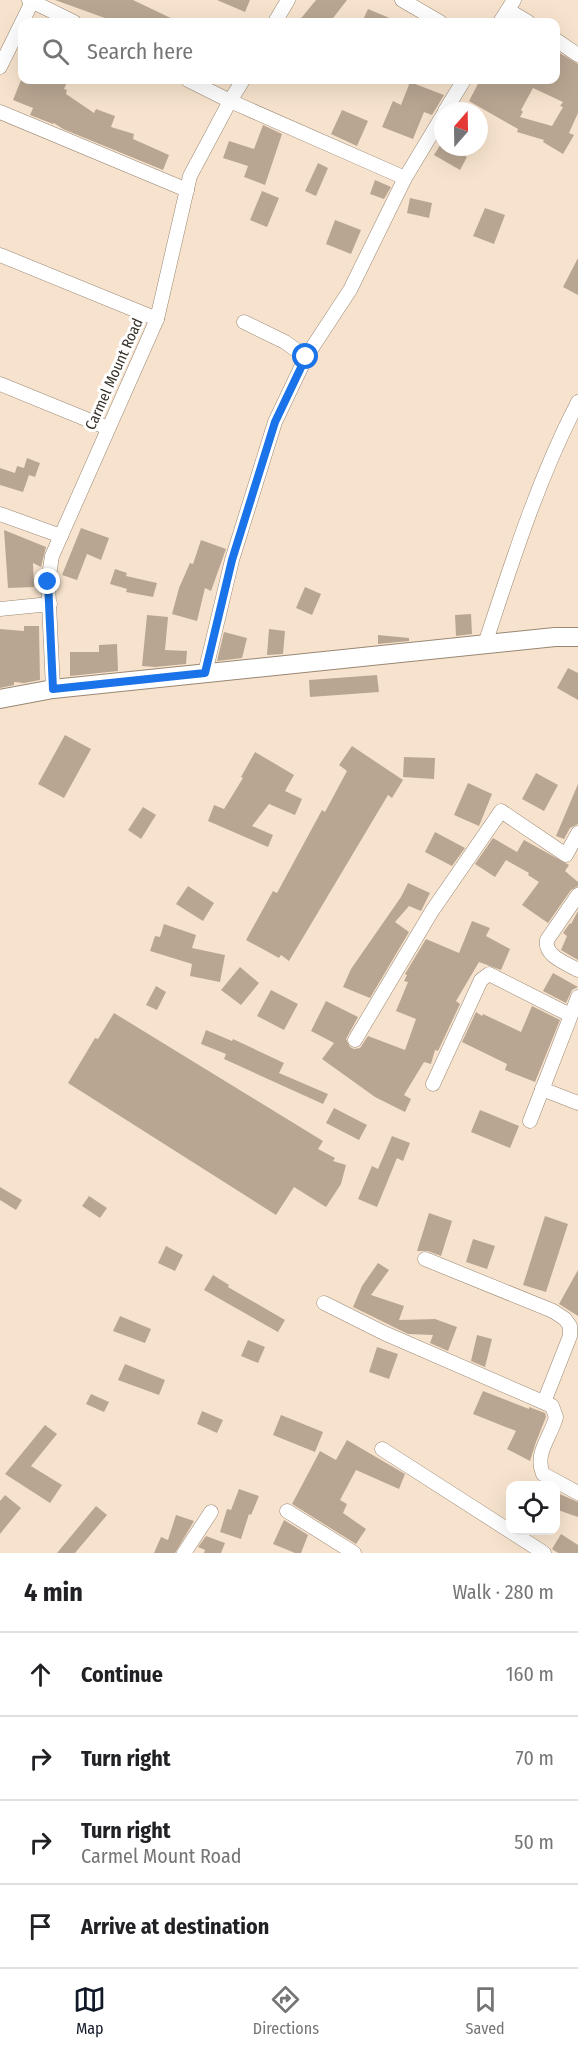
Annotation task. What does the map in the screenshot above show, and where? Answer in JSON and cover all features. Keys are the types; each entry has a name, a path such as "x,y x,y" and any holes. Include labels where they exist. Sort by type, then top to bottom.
{"street":[{"path":"277,18 288,0"},
{"path":"402,0 433,18"},
{"path":"23,18 31,1 66,18"},
{"path":"503,18 511,5 524,18"},
{"path":"0,67 18,29"},
{"path":"560,43 578,55"},
{"path":"196,84 405,178"},
{"name":"Carmel Mount Road","path":"53,689 48,582 52,556 157,319 190,176 240,84"},
{"path":"451,102 462,84"},
{"path":"0,112 187,190"},
{"path":"205,673 232,560 275,422 306,357 350,290 405,178 434,130"},
{"path":"0,255 157,319"},
{"path":"244,322 285,342 306,357"},
{"path":"0,384 108,428"},
{"path":"485,644 524,526 556,445 576,410"},
{"path":"0,514 61,536"},
{"path":"0,609 50,604"},
{"path":"0,699 53,689 555,637 578,637"},
{"path":"355,1040 432,911 501,811 578,865"},
{"path":"566,855 578,833"},
{"path":"578,895 547,940 546,947 550,954 578,970"},
{"path":"433,1084 484,976 489,974 570,1015"},
{"path":"530,1121 578,997"},
{"path":"542,1089 578,1103"},
{"path":"425,1259 525,1299 565,1319 570,1326 570,1335 544,1402"},
{"path":"324,1303 384,1333 552,1406 556,1417 539,1457 541,1468 543,1474 578,1493"},
{"path":"382,1449 544,1553"},
{"path":"287,1511 354,1553"},
{"path":"184,1553 211,1512"}],"building":[{"path":"55,0 133,0 171,18 105,18"},
{"path":"217,0 250,0 245,12"},
{"path":"316,0 347,0 333,18 301,18"},
{"path":"368,9 389,18 364,18"},
{"path":"560,53 578,64 578,113 569,133 574,135 563,154 543,142 544,140 517,132 518,129 488,112 488,102 469,101 478,84 560,84","holes":["533,88 563,102 560,106 563,107 552,126 520,117 523,112 521,110"]},
{"path":"19,84 66,84 64,89 67,90 66,94 94,113 96,109 115,116 111,127 134,134 133,139 169,155 163,170 30,115 33,108 13,100"},
{"path":"409,84 415,84 444,95 440,102 434,102 432,115 424,112 413,139 382,127 393,101 401,105"},
{"path":"342,110 368,121 357,146 331,134"},
{"path":"263,125 282,134 265,185 244,177 248,166 223,158 229,141 254,149"},
{"path":"436,156 465,156 467,157 460,170"},
{"path":"318,163 328,168 316,196 305,191"},
{"path":"375,180 391,187 384,199 370,194"},
{"path":"262,191 279,198 267,227 250,220"},
{"path":"410,198 432,203 429,218 407,213"},
{"path":"485,208 505,215 494,244 473,236"},
{"path":"335,220 361,230 351,254 326,244"},
{"path":"578,258 578,295 563,287"},
{"path":"27,458 40,463 35,477 29,475 23,492 0,485 0,468 15,473 17,466 24,468"},
{"path":"81,528 109,538 101,560 87,554 77,580 62,575"},
{"path":"4,530 46,547 41,567 33,563 34,587 8,588"},
{"path":"201,540 226,549 211,591 205,588 197,621 172,614 179,588 190,563 193,564"},
{"path":"115,569 127,573 126,576 157,583 153,597 126,592 127,589 110,584"},
{"path":"305,587 321,594 312,615 296,608"},
{"path":"471,614 472,634 456,636 455,615"},
{"path":"147,615 168,617 165,650 187,651 186,664 142,666"},
{"path":"24,626 39,626 40,680 14,682 14,685 0,688 0,629 24,631"},
{"path":"269,629 285,631 283,654 267,655"},
{"path":"224,632 247,638 242,658 217,661"},
{"path":"378,635 409,638 409,641 378,644"},
{"path":"117,644 118,671 70,676 70,652 99,652 99,645"},
{"path":"568,668 578,673 578,700 557,688"},
{"path":"377,675 379,692 310,697 309,680"},
{"path":"65,735 91,749 64,798 38,784"},
{"path":"352,746 403,780 392,798 388,795 289,961 281,955 279,958 246,940 273,891 277,893 322,810 325,812 347,771 339,765"},
{"path":"255,752 294,775 285,791 302,799 295,815 269,804 252,826 273,835 268,847 208,821 214,805 224,809 243,778 241,777"},
{"path":"404,757 435,758 434,779 403,777"},
{"path":"536,773 558,785 544,811 522,799"},
{"path":"468,783 492,794 479,826 454,815"},
{"path":"578,784 578,824 570,828 564,839 556,836"},
{"path":"143,807 156,815 141,839 128,830"},
{"path":"435,832 465,848 452,866 425,852"},
{"path":"493,838 517,852 524,840 569,865 565,871 578,882 578,886 571,890 548,923 522,905 539,882 528,875 529,873 506,860 495,877 475,864"},
{"path":"408,883 430,893 421,911 409,906 395,922 409,932 370,998 343,987 351,969 401,897"},
{"path":"188,886 214,903 203,921 176,904"},
{"path":"578,911 578,960 561,950 567,936 563,933"},
{"path":"472,921 490,928 486,936 510,949 501,970 479,962 456,1001 460,1004 438,1051 435,1050 431,1064 424,1062 404,1095 411,1099 405,1112 375,1097 322,1059 334,1043 311,1031 326,1001 358,1017 346,1039 350,1047 360,1048 368,1036 405,1050 416,1019 396,1011 408,982 404,981 407,975 405,974 426,939 459,953"},
{"path":"164,924 196,935 192,948 225,955 220,982 190,976 192,964 150,951 155,936 160,937"},
{"path":"240,967 259,983 241,1005 221,990"},
{"path":"553,973 578,987 572,990 566,1003 543,991"},
{"path":"156,986 166,992 157,1010 146,1005"},
{"path":"271,990 298,1004 284,1030 257,1016"},
{"path":"532,1006 560,1020 535,1082 505,1070 507,1064 462,1042 476,1012 521,1032"},
{"path":"114,1013 323,1141 318,1149 335,1158 333,1161 346,1165 341,1184 326,1207 294,1187 276,1215 68,1083 95,1038 98,1039"},
{"path":"206,1030 232,1041 233,1039 284,1063 279,1073 328,1094 323,1104 224,1059 226,1054 201,1044"},
{"path":"334,1108 367,1125 359,1140 326,1123"},
{"path":"480,1110 519,1126 510,1148 471,1132"},
{"path":"392,1136 410,1143 403,1161 397,1158 377,1207 358,1199 372,1166 378,1169"},
{"path":"0,1187 22,1200 16,1210 0,1200"},
{"path":"89,1196 107,1208 100,1218 82,1206"},
{"path":"429,1213 452,1221 441,1256 428,1251 417,1251"},
{"path":"545,1216 568,1224 546,1292 523,1285"},
{"path":"473,1239 495,1246 487,1269 466,1262"},
{"path":"166,1246 183,1255 175,1271 158,1263"},
{"path":"378,1263 389,1270 371,1295 404,1306 399,1320 435,1319 457,1327 448,1351 430,1343 433,1335 408,1334 353,1307 362,1286"},
{"path":"578,1270 578,1316 559,1304"},
{"path":"213,1275 229,1285 228,1287 285,1320 278,1332 204,1290"},
{"path":"120,1316 151,1329 145,1343 113,1331"},
{"path":"477,1335 492,1339 485,1367 471,1361"},
{"path":"248,1340 265,1347 258,1363 241,1356"},
{"path":"377,1347 398,1354 389,1379 369,1372"},
{"path":"125,1364 165,1380 159,1395 118,1380"},
{"path":"483,1391 545,1413 546,1417 530,1461 507,1449 516,1431 473,1414"},
{"path":"91,1394 109,1402 104,1412 86,1404"},
{"path":"202,1411 223,1420 217,1433 197,1424"},
{"path":"281,1415 323,1432 315,1452 273,1435"},
{"path":"45,1425 57,1434 31,1466 62,1485 50,1503 5,1474"},
{"path":"347,1440 405,1474 399,1489 356,1470 340,1500 347,1504 343,1513 366,1529 356,1544 292,1504 320,1451 336,1460"},
{"path":"239,1489 259,1496 251,1515 249,1514 241,1539 220,1532 227,1509 231,1510"},
{"path":"560,1494 578,1502 578,1517 560,1511"},
{"path":"5,1495 21,1508 0,1534 0,1501"},
{"path":"96,1506 107,1515 75,1553 57,1553"},
{"path":"176,1515 194,1521 175,1553 154,1553 161,1537 168,1540"},
{"path":"284,1520 308,1535 301,1553 295,1553 273,1544"},
{"path":"561,1534 578,1545 578,1553 558,1553 552,1549"},
{"path":"206,1536 225,1543 221,1553 204,1553 205,1550 198,1547"}],"route":[{"path":"48,582 53,689 205,673 232,560 275,422 306,357"}]}
